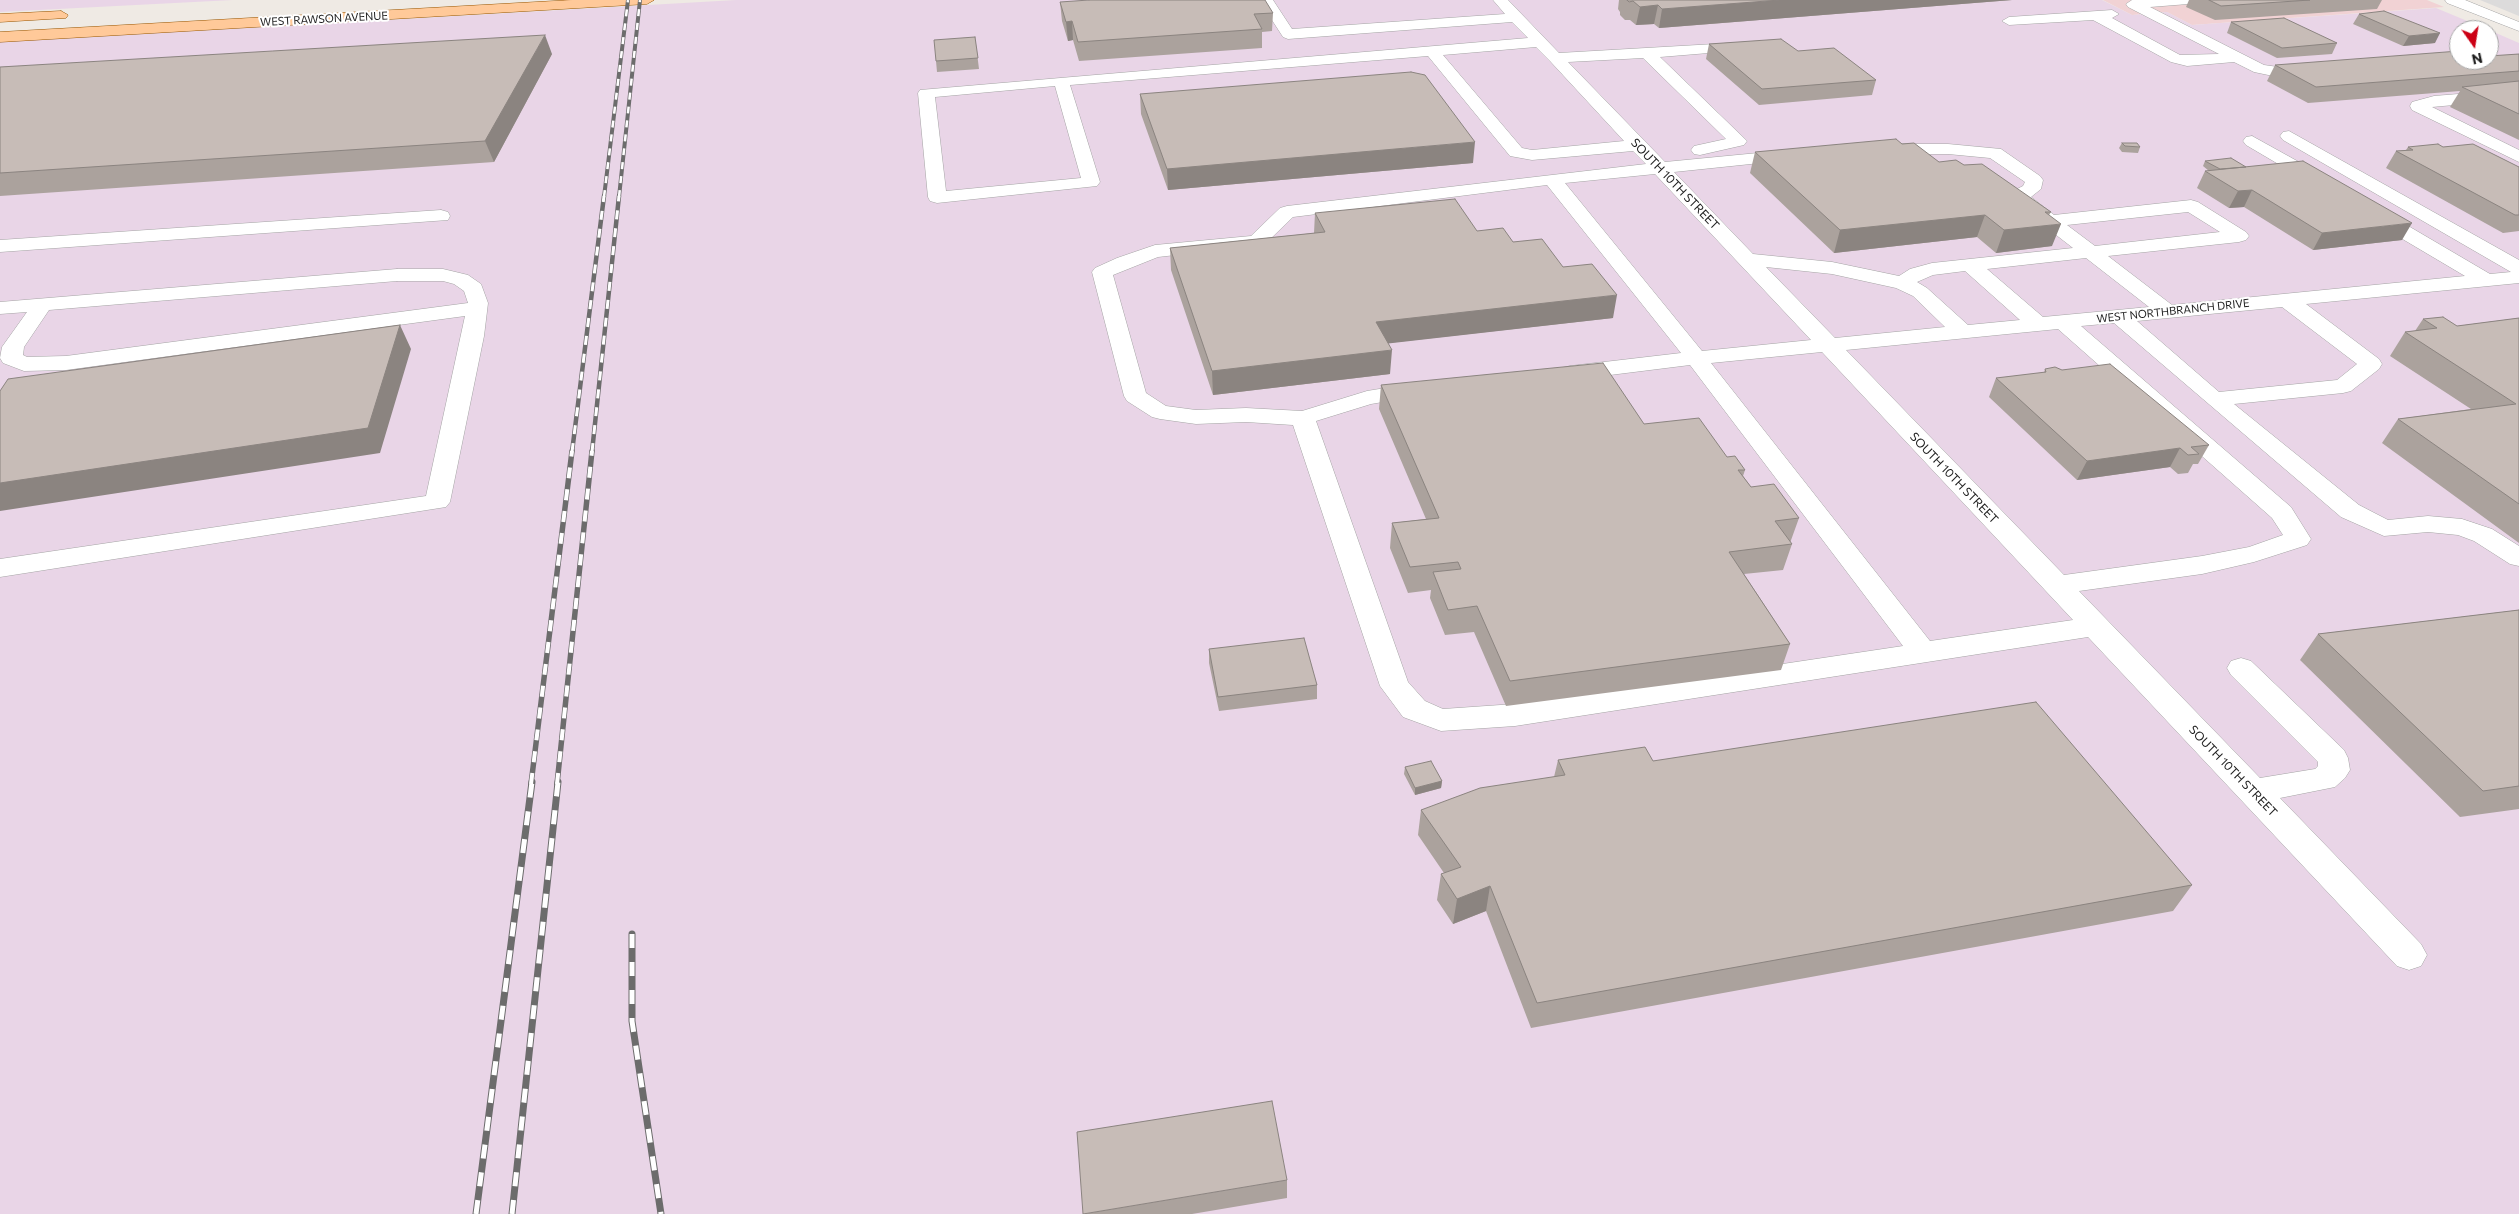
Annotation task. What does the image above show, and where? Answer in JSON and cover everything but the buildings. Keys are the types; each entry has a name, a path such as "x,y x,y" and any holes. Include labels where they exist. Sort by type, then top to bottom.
{"main road":[{"name":"WEST RAWSON AVENUE","path":"0,37 647,0"},
{"path":"0,18 75,14"}],"street":[{"path":"1266,0 1288,34 1508,9"},
{"path":"2009,21 2095,15 2135,5 2188,0"},
{"path":"2452,0 2519,28"},
{"path":"2135,5 2260,69 2278,72 2326,69"},
{"name":"SOUTH 10TH STREET","path":"1508,9 2408,955"},
{"path":"2095,15 2176,59 2187,61 2237,57"},
{"path":"1061,81 1091,182 937,197 926,92 1061,81 1432,51 1547,50 1647,53 1750,45"},
{"path":"1432,51 1516,152 1532,155 1649,156 1810,153"},
{"path":"1436,388 1368,398 1303,418 1246,414 1186,416 1160,412 1135,396 1102,272 1155,251 1257,241 1287,212 1552,179 1649,156 1709,150 1738,141 1647,53"},
{"path":"1430,74 1449,72"},
{"path":"2519,94 2434,101 2418,106 2519,157"},
{"path":"2290,136 2519,268"},
{"path":"2252,141 2338,192"},
{"path":"1865,150 1948,149 1994,153 2034,180 2032,189 2018,196 2167,312"},
{"path":"1552,179 1696,358 1923,652"},
{"path":"2355,202 2486,280"},
{"path":"1902,283 1917,273 1932,269 2239,236 2191,206 2048,221"},
{"path":"0,246 440,216"},
{"path":"1746,259 1832,268 1902,283 1920,292 1962,332"},
{"path":"1970,265 2038,324"},
{"path":"0,308 397,275 443,275 461,279 474,288 477,308 473,336 437,502 0,568"},
{"name":"WEST NORTHBRANCH DRIVE","path":"1550,375 1696,358 2519,277"},
{"path":"2214,399 2342,386 2371,364 2287,300"},
{"path":"43,304 13,347 11,358 24,364 66,363 477,308"},
{"path":"2118,316 2214,399 2350,511 2384,528 2428,524 2462,528 2483,535 2519,558"},
{"path":"2057,585 2202,565 2254,554 2298,539 2282,513 2063,322"},
{"path":"1303,418 1395,686 1414,709 1441,720 1515,715 2095,626"},
{"path":"2241,668 2333,758 2334,770 2324,779 2253,791"}],"shaded area":[{"path":"0,0 233,0 0,12"},
{"path":"736,0 2102,0 2132,15 2167,12 2192,25 2436,8 2465,20 2449,20 2449,70 2499,70 2499,34 2519,43 2519,1214 0,1214 0,42"},
{"path":"2103,0 2427,0 2444,7 2192,25 2167,12 2132,15"},
{"path":"2480,0 2519,0 2519,16"}],"railway":[{"path":"604,197 628,0"},
{"path":"619,197 640,0"},
{"path":"572,452 604,196"},
{"path":"592,452 619,196"},
{"path":"531,784 572,451"},
{"path":"557,784 592,451"},
{"path":"476,1214 532,782"},
{"path":"512,1214 558,782"},
{"path":"632,934 632,1021 661,1214"}]}
